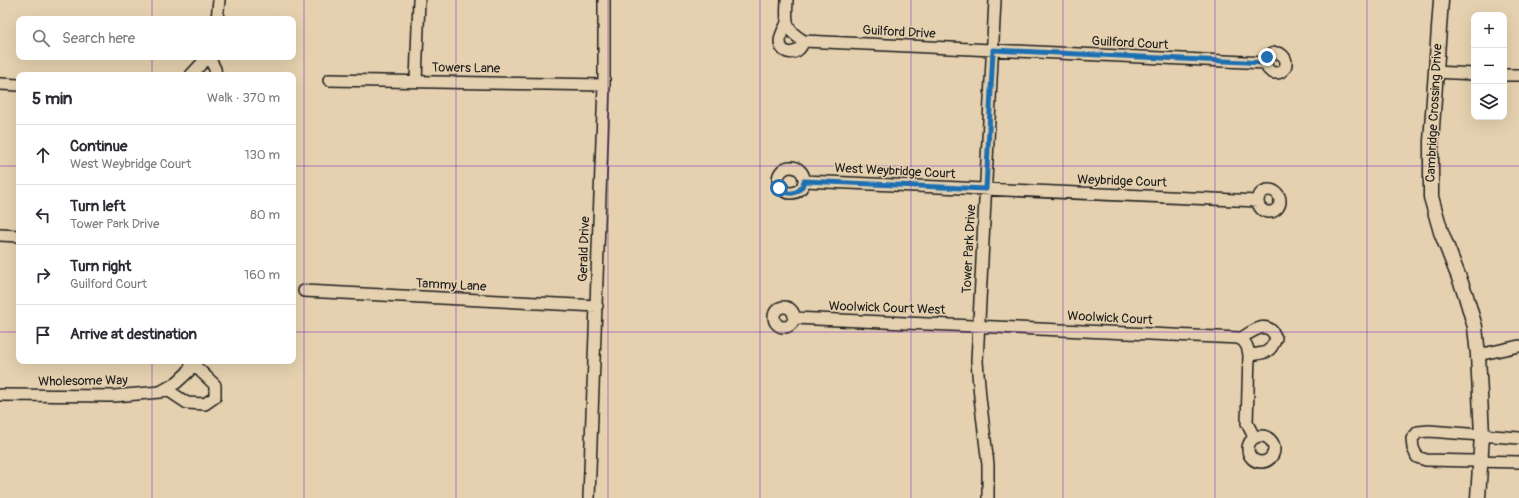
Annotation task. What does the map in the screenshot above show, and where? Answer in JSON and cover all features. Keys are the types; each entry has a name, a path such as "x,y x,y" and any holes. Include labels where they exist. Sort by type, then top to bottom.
{"street":[{"path":"217,16 219,0"},
{"path":"416,82 419,0"},
{"name":"Gerald Drive","path":"589,498 604,84 604,0"},
{"path":"787,0 787,23 790,30 804,41 800,49 792,53 783,49 780,43 781,35 787,23"},
{"name":"Tower Park Drive","path":"988,498 988,465 977,361 995,0"},
{"name":"Cambridge Crossing Drive","path":"1441,0 1431,141 1431,197 1441,232 1465,293 1475,327 1482,435 1478,498"},
{"name":"Guilford Drive","path":"804,41 993,50"},
{"name":"Guilford Court","path":"993,50 1266,63"},
{"path":"194,72 205,60"},
{"path":"209,60 216,72"},
{"path":"1435,72 1471,74"},
{"path":"1507,75 1519,75"},
{"name":"Towers Lane","path":"329,80 604,84"},
{"path":"0,84 16,85"},
{"name":"West Weybridge Court","path":"804,181 986,189"},
{"name":"Weybridge Court","path":"986,189 1258,201"},
{"path":"0,236 16,236"},
{"name":"Tammy Lane","path":"304,291 597,306"},
{"name":"Woolwick Court West","path":"794,318 979,326"},
{"name":"Woolwick Court","path":"979,326 1240,339"},
{"path":"1249,355 1264,353 1272,348 1276,338 1273,331 1267,327 1259,328 1240,339 1248,347 1247,423 1254,437"},
{"path":"1478,355 1519,346"},
{"name":"Wholesome Way","path":"0,395 114,396 160,392 176,383 188,372 191,364"},
{"name":"Wholesome Way","path":"166,389 187,403 205,404 215,397 215,385 194,364"},
{"path":"1519,438 1429,430 1418,432 1412,439 1413,448 1417,457 1426,460 1519,462"}],"route":[{"path":"779,188 786,193 795,193 802,187 804,181 986,189 993,50 1266,63 1267,57"}]}
